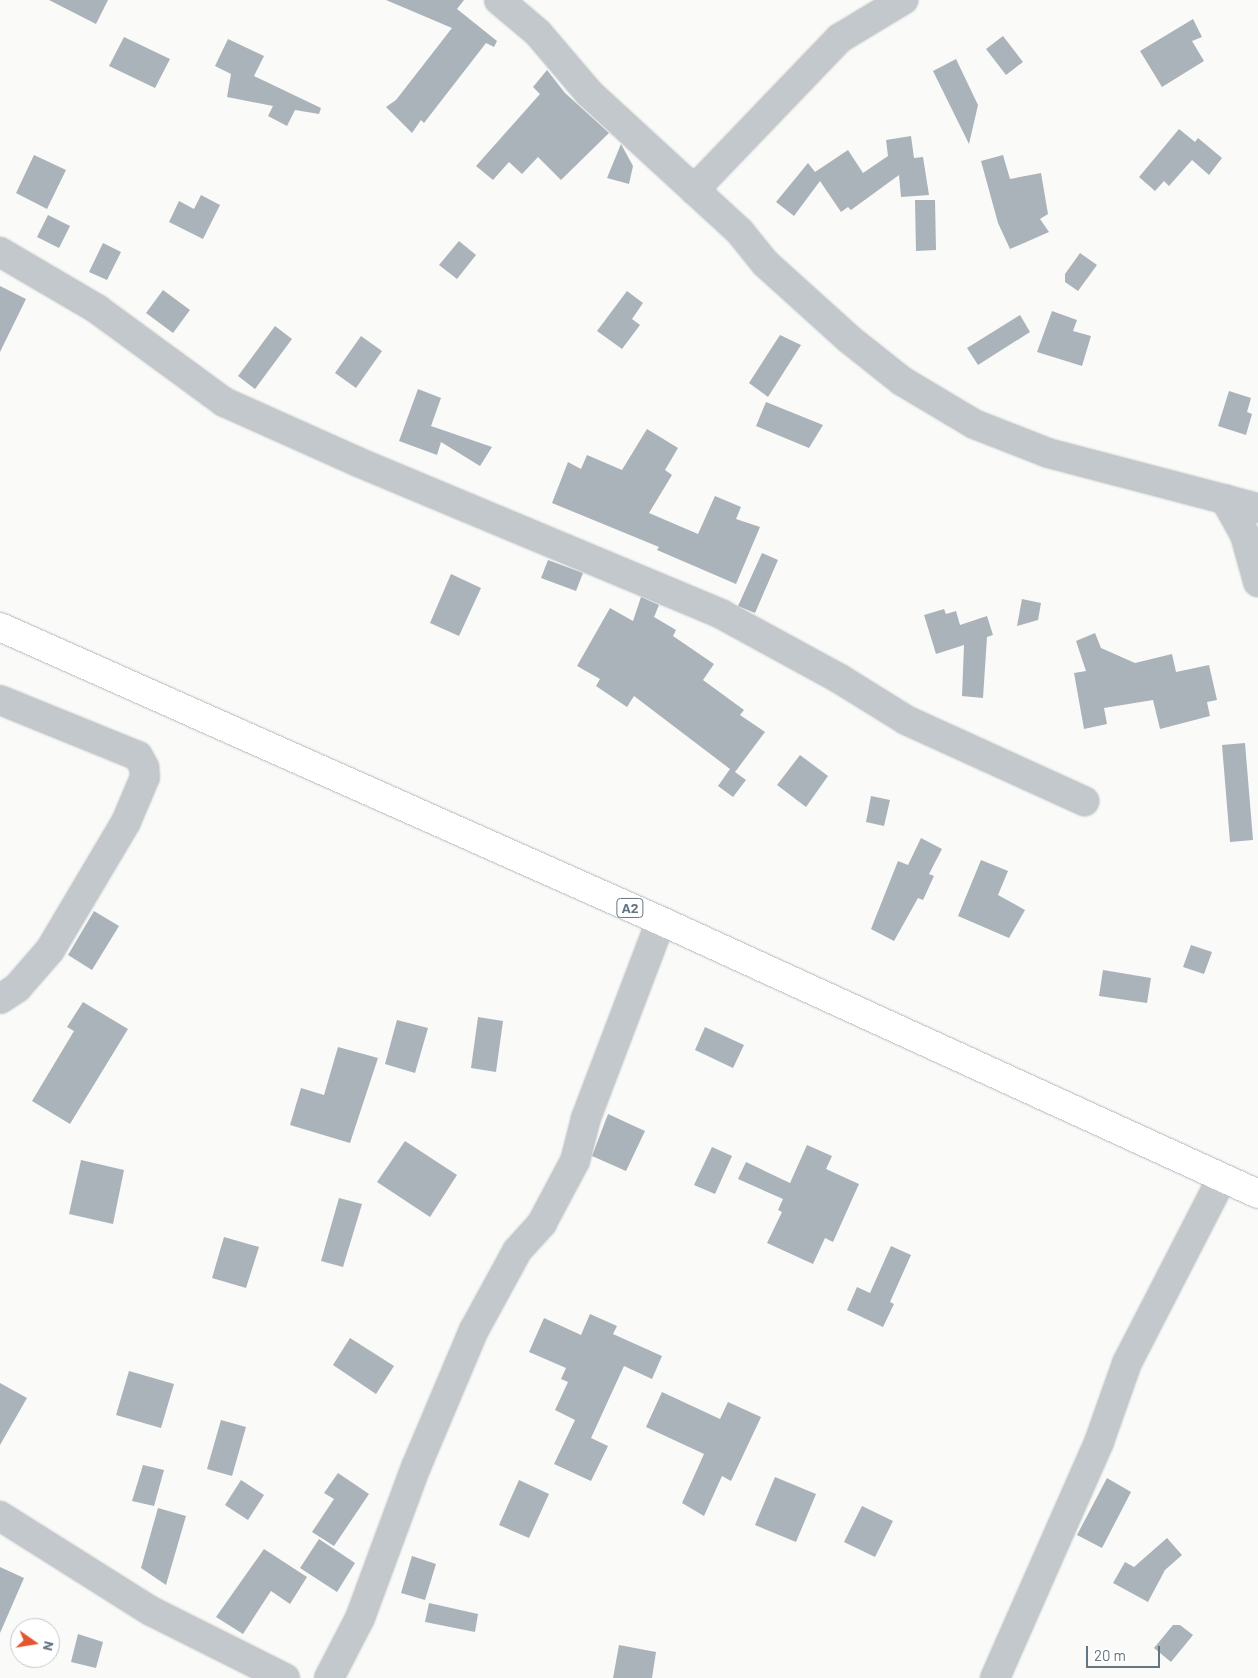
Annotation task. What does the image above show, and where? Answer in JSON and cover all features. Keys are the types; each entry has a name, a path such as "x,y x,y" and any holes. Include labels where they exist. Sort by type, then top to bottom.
{"highway":[{"name":"A2","path":"0,627 661,921 1258,1194"}],"street":[{"path":"499,0 538,33 588,93 740,232 765,263 850,339 902,381 974,424 1048,453 1258,508"},
{"path":"694,190 840,38 903,0"},
{"path":"0,252 97,309 224,402 358,462 721,614 840,679 906,720 1084,801"},
{"path":"1225,499 1246,536 1258,582"},
{"path":"0,700 138,756 144,767 145,777 126,822 50,950 17,988 0,999"},
{"path":"330,1678 360,1618 416,1468 474,1330 517,1251 542,1223 575,1161 586,1118 661,921"},
{"path":"995,1678 1091,1460 1127,1363 1222,1178"},
{"path":"0,1516 151,1611 284,1678"}],"building":[{"path":"49,0 108,0 96,24"},
{"path":"386,0 464,0 457,9 497,41 494,47 486,43 424,123 421,120 412,133 386,107 396,100 452,28"},
{"path":"1193,19 1202,37 1192,41 1204,61 1162,87 1140,51"},
{"path":"1003,36 1023,62 1006,75 986,49"},
{"path":"124,37 170,59 155,88 109,66"},
{"path":"228,39 264,56 254,76 321,108 319,114 295,110 287,126 268,116 273,106 227,97 231,74 215,66"},
{"path":"956,59 978,105 969,144 933,71"},
{"path":"547,70 565,93 609,133 561,180 538,157 522,174 509,162 493,180 476,166 540,94 533,87"},
{"path":"1179,129 1195,142 1198,138 1222,158 1209,175 1192,160 1169,186 1164,181 1155,191 1139,177"},
{"path":"911,136 914,158 923,157 929,195 901,197 899,175 851,210 848,207 841,212 820,181 794,216 776,202 808,163 815,172 848,150 863,173 888,156 886,140"},
{"path":"621,144 633,166 629,184 607,178"},
{"path":"34,155 66,170 47,209 16,193"},
{"path":"1003,155 1010,179 1041,173 1048,214 1040,219 1049,232 1010,249 998,223 981,161"},
{"path":"201,195 220,205 203,239 169,222 179,201 194,209"},
{"path":"915,200 935,200 936,250 916,251"},
{"path":"48,215 70,226 59,248 37,237"},
{"path":"459,241 476,255 457,279 439,265"},
{"path":"103,243 121,252 107,280 89,272"},
{"path":"1080,253 1097,265 1078,291 1065,282 1065,274"},
{"path":"0,286 26,299 0,352"},
{"path":"163,290 190,310 173,333 146,313"},
{"path":"627,291 643,303 632,319 640,325 622,349 597,331"},
{"path":"1052,311 1077,320 1073,331 1091,336 1082,366 1037,352"},
{"path":"1020,315 1030,332 978,365 967,348"},
{"path":"275,326 292,339 255,389 238,376"},
{"path":"780,335 801,345 768,397 749,383"},
{"path":"361,336 382,351 356,388 335,373"},
{"path":"418,389 441,398 431,426 492,447 480,466 441,442 437,455 399,441"},
{"path":"1229,391 1251,398 1247,412 1252,414 1246,435 1218,426"},
{"path":"766,402 823,425 809,448 756,426"},
{"path":"647,429 678,448 665,470 672,475 649,513 698,534 715,496 741,507 736,519 760,527 736,584 657,550 659,547 552,503 568,462 581,469 587,455 622,470"},
{"path":"762,553 778,560 755,613 738,606"},
{"path":"548,560 583,573 576,591 541,578"},
{"path":"451,574 481,588 459,636 430,623"},
{"path":"641,597 659,605 654,617 676,630 673,636 714,664 703,680 744,710 740,715 765,732 735,772 746,780 733,797 718,786 730,769 634,696 627,707 596,686 600,679 577,666 610,608 633,621"},
{"path":"1022,599 1041,603 1038,620 1017,626"},
{"path":"944,609 946,614 956,611 960,625 987,616 993,635 987,637 983,698 962,696 964,645 936,654 924,615"},
{"path":"1095,633 1101,648 1135,663 1172,654 1176,672 1209,665 1217,700 1207,702 1210,716 1160,729 1153,700 1104,708 1107,724 1084,729 1074,673 1086,671 1076,641"},
{"path":"1245,743 1253,840 1230,842 1222,745"},
{"path":"800,755 828,776 806,807 777,785"},
{"path":"871,796 890,800 884,826 866,822"},
{"path":"921,838 942,849 929,874 934,876 923,900 918,898 894,941 871,929 898,861 908,865"},
{"path":"981,860 1008,871 998,895 1025,910 1009,938 958,916"},
{"path":"94,911 119,926 92,970 68,955"},
{"path":"1191,945 1212,952 1204,974 1183,967"},
{"path":"1103,970 1151,978 1147,1003 1099,996"},
{"path":"83,1002 128,1029 70,1124 32,1101 74,1031 67,1027"},
{"path":"478,1017 503,1021 496,1072 471,1068"},
{"path":"397,1020 428,1028 415,1073 385,1064"},
{"path":"705,1027 744,1045 733,1068 695,1050"},
{"path":"338,1047 378,1058 350,1143 290,1125 301,1088 324,1095"},
{"path":"608,1114 645,1131 626,1171 592,1156"},
{"path":"405,1141 457,1175 430,1217 377,1182"},
{"path":"807,1145 832,1156 826,1169 859,1184 833,1242 825,1238 813,1264 767,1243 782,1212 778,1210 783,1199 738,1179 746,1162 790,1183"},
{"path":"712,1147 732,1156 715,1194 694,1185"},
{"path":"81,1160 124,1170 113,1224 69,1214"},
{"path":"339,1198 362,1204 343,1267 321,1261"},
{"path":"224,1237 259,1247 246,1288 212,1278"},
{"path":"891,1246 911,1255 890,1302 894,1304 883,1327 847,1310 857,1287 870,1293"},
{"path":"590,1314 617,1326 613,1334 662,1356 652,1379 624,1366 591,1438 608,1446 591,1481 554,1464 575,1420 555,1410 568,1382 561,1379 566,1368 529,1352 544,1318 581,1335"},
{"path":"350,1338 394,1366 376,1394 333,1365"},
{"path":"129,1371 174,1384 161,1428 116,1415"},
{"path":"0,1383 27,1398 0,1445"},
{"path":"662,1392 720,1419 728,1402 761,1417 731,1481 722,1476 704,1516 682,1503 704,1454 646,1427"},
{"path":"221,1420 246,1427 232,1476 207,1469"},
{"path":"143,1465 164,1470 154,1506 132,1501"},
{"path":"338,1473 369,1494 334,1546 312,1532 334,1499 324,1493"},
{"path":"775,1477 816,1494 796,1542 755,1525"},
{"path":"1107,1478 1131,1492 1102,1548 1077,1535"},
{"path":"241,1480 264,1495 248,1520 225,1505"},
{"path":"519,1480 549,1494 529,1538 499,1525"},
{"path":"862,1506 893,1521 875,1557 844,1542"},
{"path":"158,1508 186,1516 166,1585 141,1568"},
{"path":"1167,1538 1182,1555 1165,1570 1148,1602 1113,1583 1125,1562 1134,1567"},
{"path":"319,1539 355,1563 337,1592 300,1568"},
{"path":"264,1549 307,1577 290,1604 271,1591 243,1634 216,1617"},
{"path":"412,1556 436,1564 425,1600 401,1593"},
{"path":"0,1567 24,1578 0,1633"},
{"path":"429,1603 478,1614 475,1632 425,1622"},
{"path":"1173,1625 1180,1625 1193,1635 1171,1662 1154,1648"},
{"path":"78,1634 103,1642 96,1668 71,1662"},
{"path":"619,1645 656,1652 652,1678 613,1678"}]}
